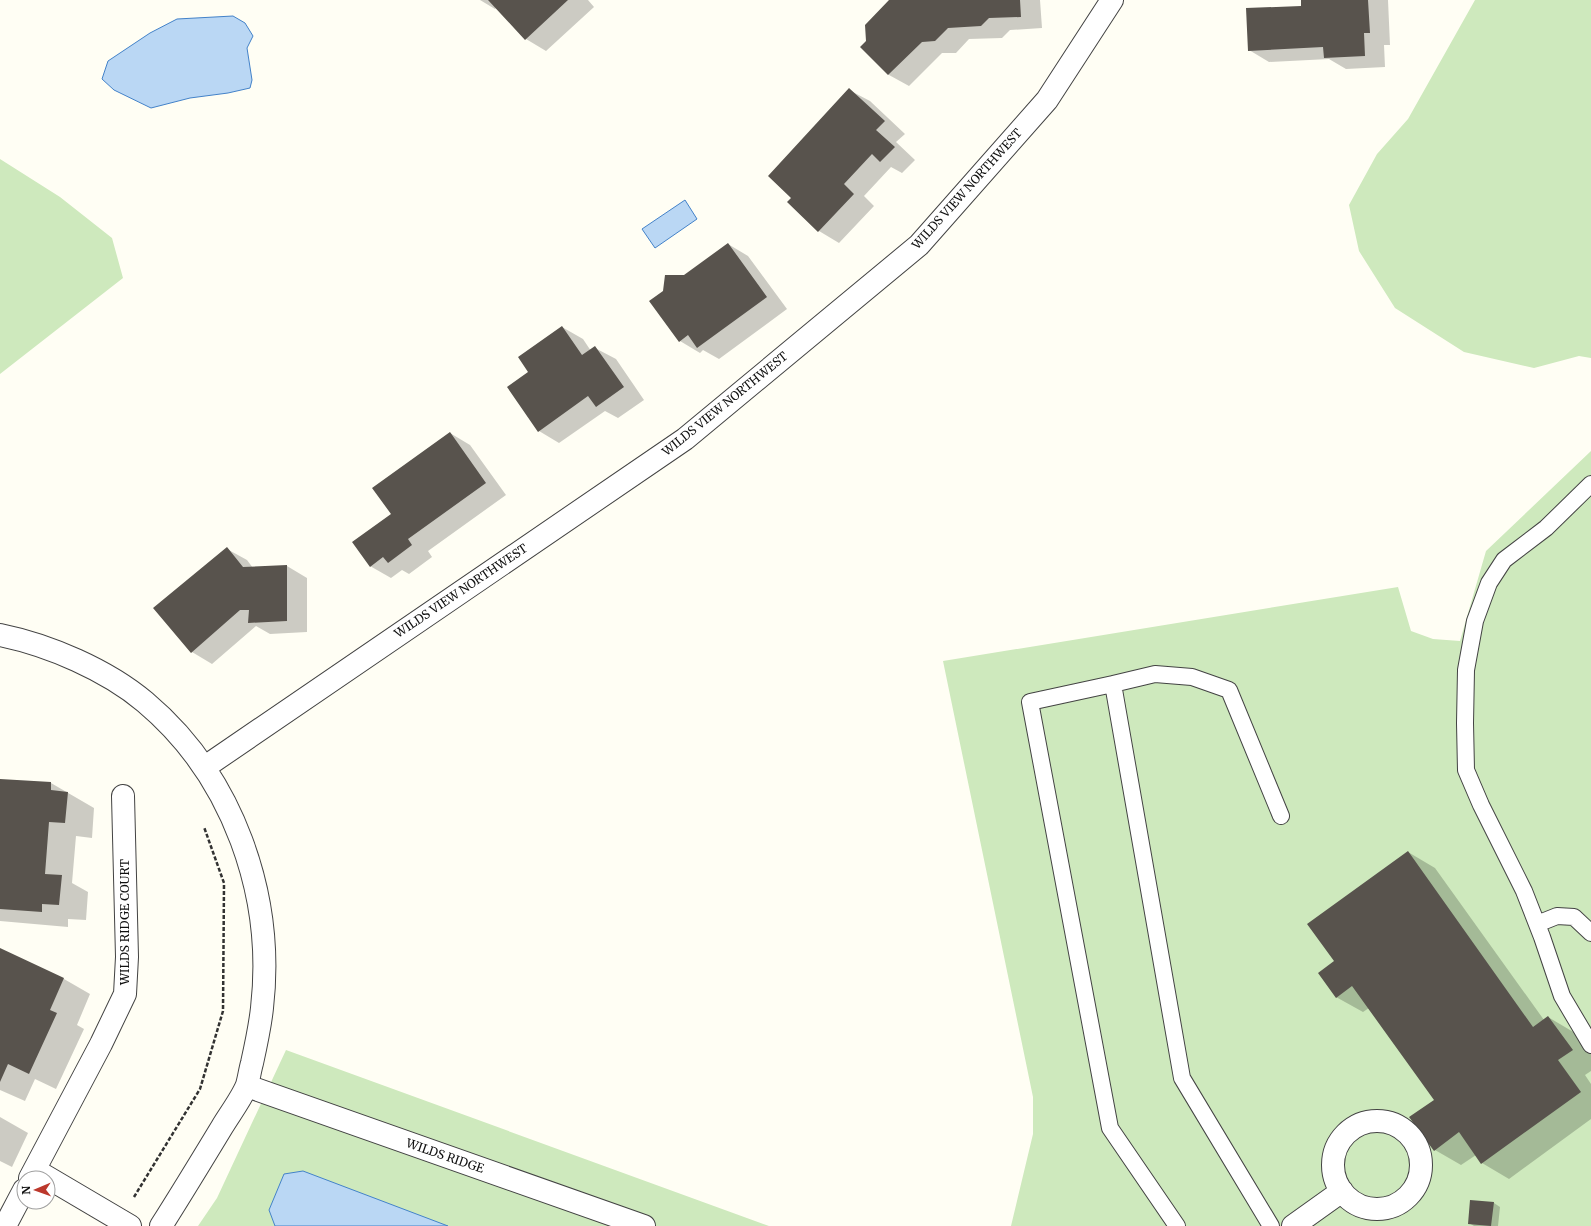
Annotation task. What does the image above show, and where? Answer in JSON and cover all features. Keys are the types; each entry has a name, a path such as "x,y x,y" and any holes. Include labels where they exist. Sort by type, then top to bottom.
{"street":[{"name":"WILDS VIEW NORTHWEST","path":"205,767 685,439 919,245 1046,100 1112,0"},
{"path":"0,635 36,645 67,656 109,677 145,702 176,733 205,767 229,809 244,845 263,925 265,959 264,991 260,1024 247,1086 161,1226"},
{"name":"WILDS RIDGE COURT","path":"35,1170 101,1044 125,994 128,956 123,796"},
{"name":"WILDS RIDGE","path":"247,1086 644,1226"},
{"name":"WILDS RIDGE COURT","path":"56,1186 125,1223"},
{"path":"1293,1226 1342,1191"},
{"path":"5,1226 16,1205"}],"lane":[{"path":"1591,484 1546,528 1504,560 1489,583 1475,621 1466,670 1465,723 1466,770 1481,805 1524,891 1562,996 1591,1045"},
{"path":"1178,1226 1110,1128 1030,702 1154,674 1192,677 1229,690 1281,816"},
{"path":"1113,684 1182,1078 1271,1226"},
{"path":"1537,924 1557,916 1574,917 1591,933"}],"path":[{"path":"125,1223 200,1090 223,1011 224,883 203,825"}],"green space":[{"path":"1475,0 1591,0 1591,358 1579,356 1534,368 1464,352 1395,308 1359,251 1349,205 1377,154 1408,119"},
{"path":"0,159 60,197 112,238 123,278 0,374"},
{"path":"1591,451 1591,1226 1011,1226 1033,1134 1033,1097 943,661 1398,587 1411,631 1433,639 1460,641 1486,551"},
{"path":"286,1050 769,1226 198,1226 217,1198"}],"water":[{"path":"233,16 245,23 253,36 247,48 252,80 250,88 228,93 190,98 151,108 114,90 102,79 108,61 150,33 177,19"},
{"path":"685,200 697,219 655,248 642,229"},
{"path":"303,1171 448,1226 275,1226 269,1210 284,1174"}],"building":[{"path":"488,0 568,0 525,40"},
{"path":"889,0 1020,0 1021,17 989,18 981,26 948,28 935,41 922,42 888,75 860,47 866,41 865,25"},
{"path":"1301,0 1368,0 1370,33 1364,33 1365,56 1324,58 1323,47 1248,51 1246,8 1301,6"},
{"path":"849,88 885,121 876,130 895,147 880,162 872,154 844,184 854,194 818,232 787,202 791,198 768,176"},
{"path":"728,243 767,297 697,348 688,335 679,342 649,301 663,291 665,275 684,275"},
{"path":"562,326 582,355 595,346 624,387 596,407 588,396 538,432 507,387 528,372 518,357"},
{"path":"450,432 486,483 408,539 412,545 388,563 383,557 370,567 352,542 391,514 372,488"},
{"path":"227,547 243,567 287,565 287,621 248,623 249,610 240,610 191,653 153,608"},
{"path":"0,779 51,782 51,790 68,792 65,823 49,822 45,874 62,875 59,905 42,904 42,912 0,909"},
{"path":"1408,851 1533,1027 1548,1016 1573,1050 1558,1060 1581,1092 1481,1164 1459,1132 1434,1151 1409,1117 1434,1100 1352,986 1336,998 1318,973 1334,961 1307,924"},
{"path":"0,948 64,978 50,1010 57,1013 29,1074 8,1064 0,1082"},
{"path":"1470,1200 1494,1202 1491,1226 1468,1224"}]}
